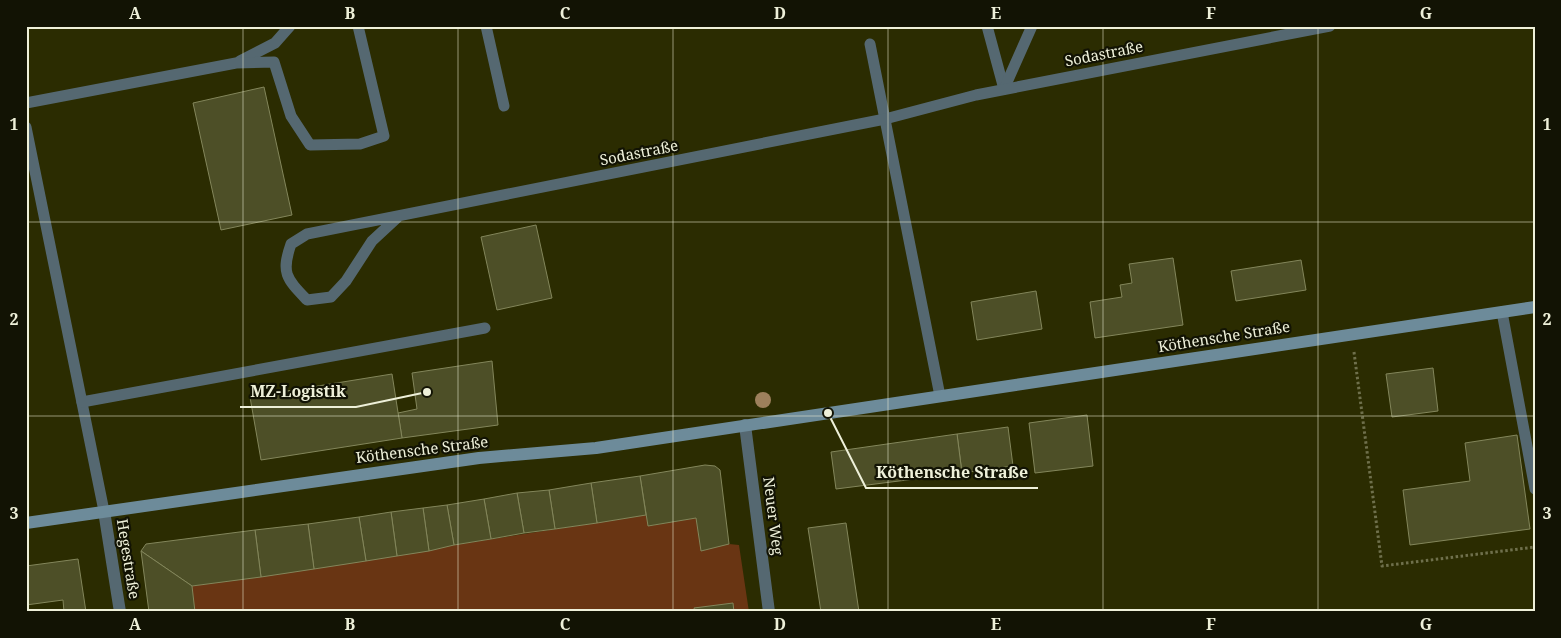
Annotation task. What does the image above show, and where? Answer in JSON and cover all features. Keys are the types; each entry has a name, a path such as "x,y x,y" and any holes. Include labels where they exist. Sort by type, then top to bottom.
{"main road":[{"name":"Köthensche Straße","path":"26,523 479,458 596,448 1535,306"}],"street":[{"name":"Neuer Weg","path":"745,425 769,612"},
{"name":"Hegestraße","path":"104,511 120,612"}],"lane":[{"path":"236,63 275,43 290,26"},
{"path":"26,102 236,63 274,62 291,116 310,145 360,144 384,136 358,26"},
{"path":"486,26 504,106"},
{"path":"988,26 1004,89"},
{"path":"1004,89 1032,26"},
{"name":"Sodastraße","path":"399,216 372,241 346,281 331,297 307,300 292,284 284,264 291,244 307,234 885,119 1004,89 1330,26"},
{"path":"870,44 940,396"},
{"path":"26,127 104,511"},
{"path":"1502,312 1535,489"},
{"path":"82,402 485,328"}],"path":[{"path":"1352,334 1382,566 1535,547"}],"shaded area":[{"path":"646,515 649,526 696,518 729,544 739,545 749,612 195,612 192,586"}],"building":[{"path":"264,87 292,215 221,230 193,103"},
{"path":"536,225 552,298 497,310 481,237"},
{"path":"1173,258 1183,325 1095,338 1090,302 1122,297 1120,285 1132,283 1129,264"},
{"path":"1301,260 1306,290 1236,301 1231,271"},
{"path":"1036,291 1042,329 977,340 971,302"},
{"path":"492,361 498,425 402,438 398,413 417,409 412,373"},
{"path":"1433,368 1438,411 1392,417 1386,374"},
{"path":"392,374 402,438 261,460 250,397"},
{"path":"1087,415 1093,466 1035,473 1029,423"},
{"path":"1008,427 1013,466 962,473 957,434"},
{"path":"957,434 962,473 836,489 831,452"},
{"path":"1517,435 1530,529 1410,545 1403,490 1470,481 1465,443"},
{"path":"705,465 715,466 720,470 729,544 701,551 696,518 648,526 640,476"},
{"path":"640,476 646,515 597,523 591,483"},
{"path":"591,483 597,523 555,529 549,490"},
{"path":"549,490 555,529 524,533 517,493"},
{"path":"517,493 524,533 491,539 484,499"},
{"path":"484,499 491,539 454,545 447,505"},
{"path":"447,505 454,545 429,551 423,508"},
{"path":"423,508 429,551 397,556 391,512"},
{"path":"391,512 397,556 366,561 359,517"},
{"path":"359,517 366,561 314,569 308,524"},
{"path":"846,523 859,612 821,612 808,528"},
{"path":"308,524 314,569 261,577 255,530"},
{"path":"255,530 261,577 192,586 141,551 146,544"},
{"path":"141,551 192,586 195,612 149,612"},
{"path":"78,559 86,612 64,612 63,600 26,605 26,566"},
{"path":"733,603 734,612 695,612 694,608"}],"place":[{"name":"MZ-Logistik","path":"427,392"},
{"name":"Köthensche Straße","path":"828,413"}]}
